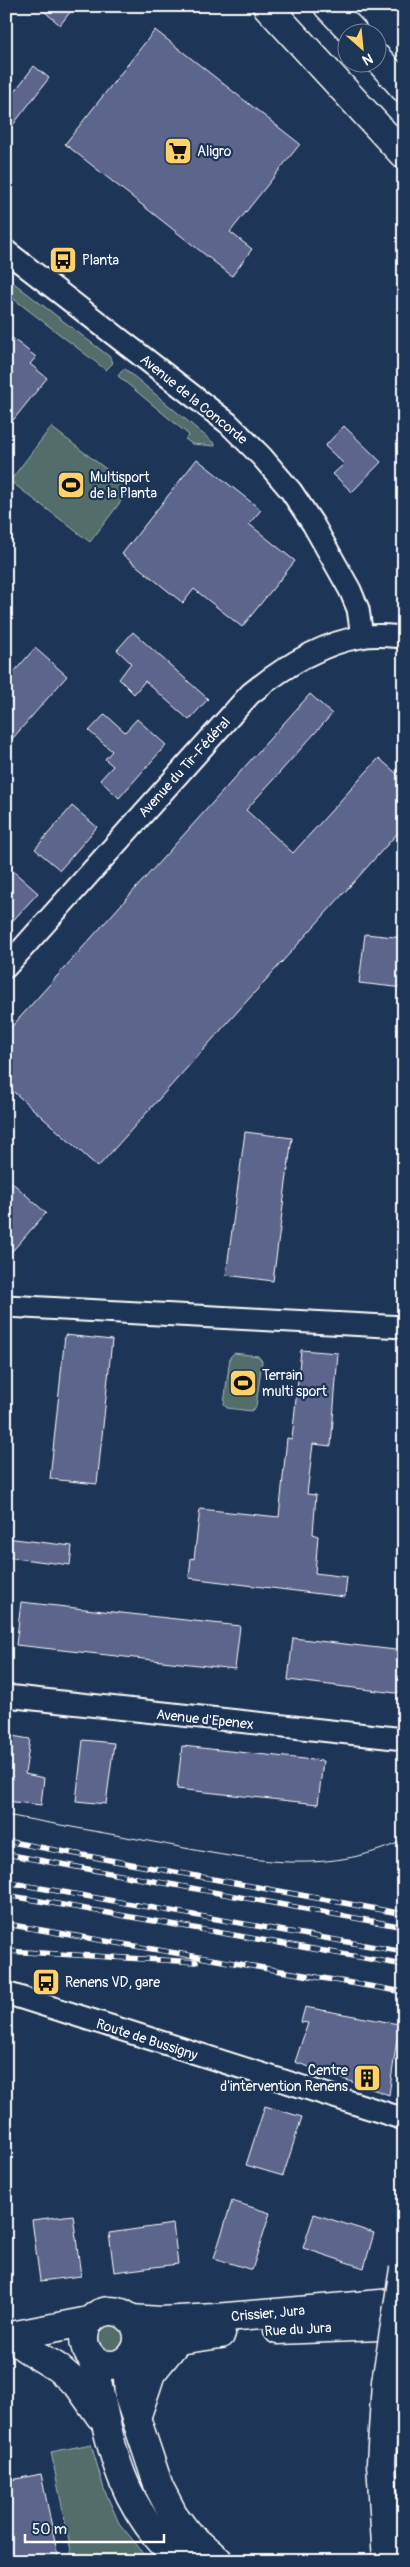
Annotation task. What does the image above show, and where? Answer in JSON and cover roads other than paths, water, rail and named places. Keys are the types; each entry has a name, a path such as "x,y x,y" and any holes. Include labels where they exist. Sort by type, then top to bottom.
{"main road":[{"path":"267,6 404,155"},
{"path":"328,6 343,22"},
{"path":"388,70 404,88"},
{"path":"387,2561 382,2507 381,2463 386,2382 404,2269"},
{"name":"Crissier, Jura","path":"132,2319 205,2318 404,2302"},
{"path":"12,2345 90,2321 106,2311 124,2313 132,2319 139,2335 131,2357 129,2397 137,2415 149,2463 173,2514 187,2533 219,2561"},
{"path":"90,2321 84,2334 103,2405 104,2422 116,2464 130,2497 151,2530 181,2561"},
{"name":"Rue du Jura","path":"131,2357 178,2340 216,2334 404,2325"},
{"path":"137,2415 150,2373 178,2340"},
{"path":"12,2345 71,2345 89,2353 98,2362 112,2365 131,2357"},
{"path":"12,2345 58,2368 79,2386 104,2422"},
{"path":"367,2561 382,2507"}],"street":[{"name":"Avenue de la Concorde","path":"6,251 228,423 262,457 291,491 333,560 355,603 362,636"},
{"name":"Avenue du Tir-Fédéral","path":"6,966 250,694 267,680 308,656 343,641 362,636 404,637"},
{"path":"6,1306 404,1327"},
{"name":"Avenue d'Epenex","path":"6,1696 404,1739"},
{"name":"Route de Bussigny","path":"6,1993 404,2119"}],"tram line":[{"path":"6,1815 221,1855 283,1862 344,1859 374,1852 404,1840"}],"railway":[{"path":"6,1841 404,1914"},
{"path":"6,1854 404,1927"},
{"path":"6,1882 404,1952"},
{"path":"6,1895 404,1965"},
{"path":"6,1924 404,1992"},
{"path":"6,1951 196,1962"}],"place":[{"name":"Aligro","path":"178,151"},
{"name":"Planta","path":"63,260"},
{"name":"Multisport de la Planta","path":"71,485"},
{"name":"Terrain multi sport","path":"243,1383"},
{"name":"Renens VD, gare","path":"46,1982"},
{"name":"Centre d'intervention Renens","path":"367,2078"}]}
